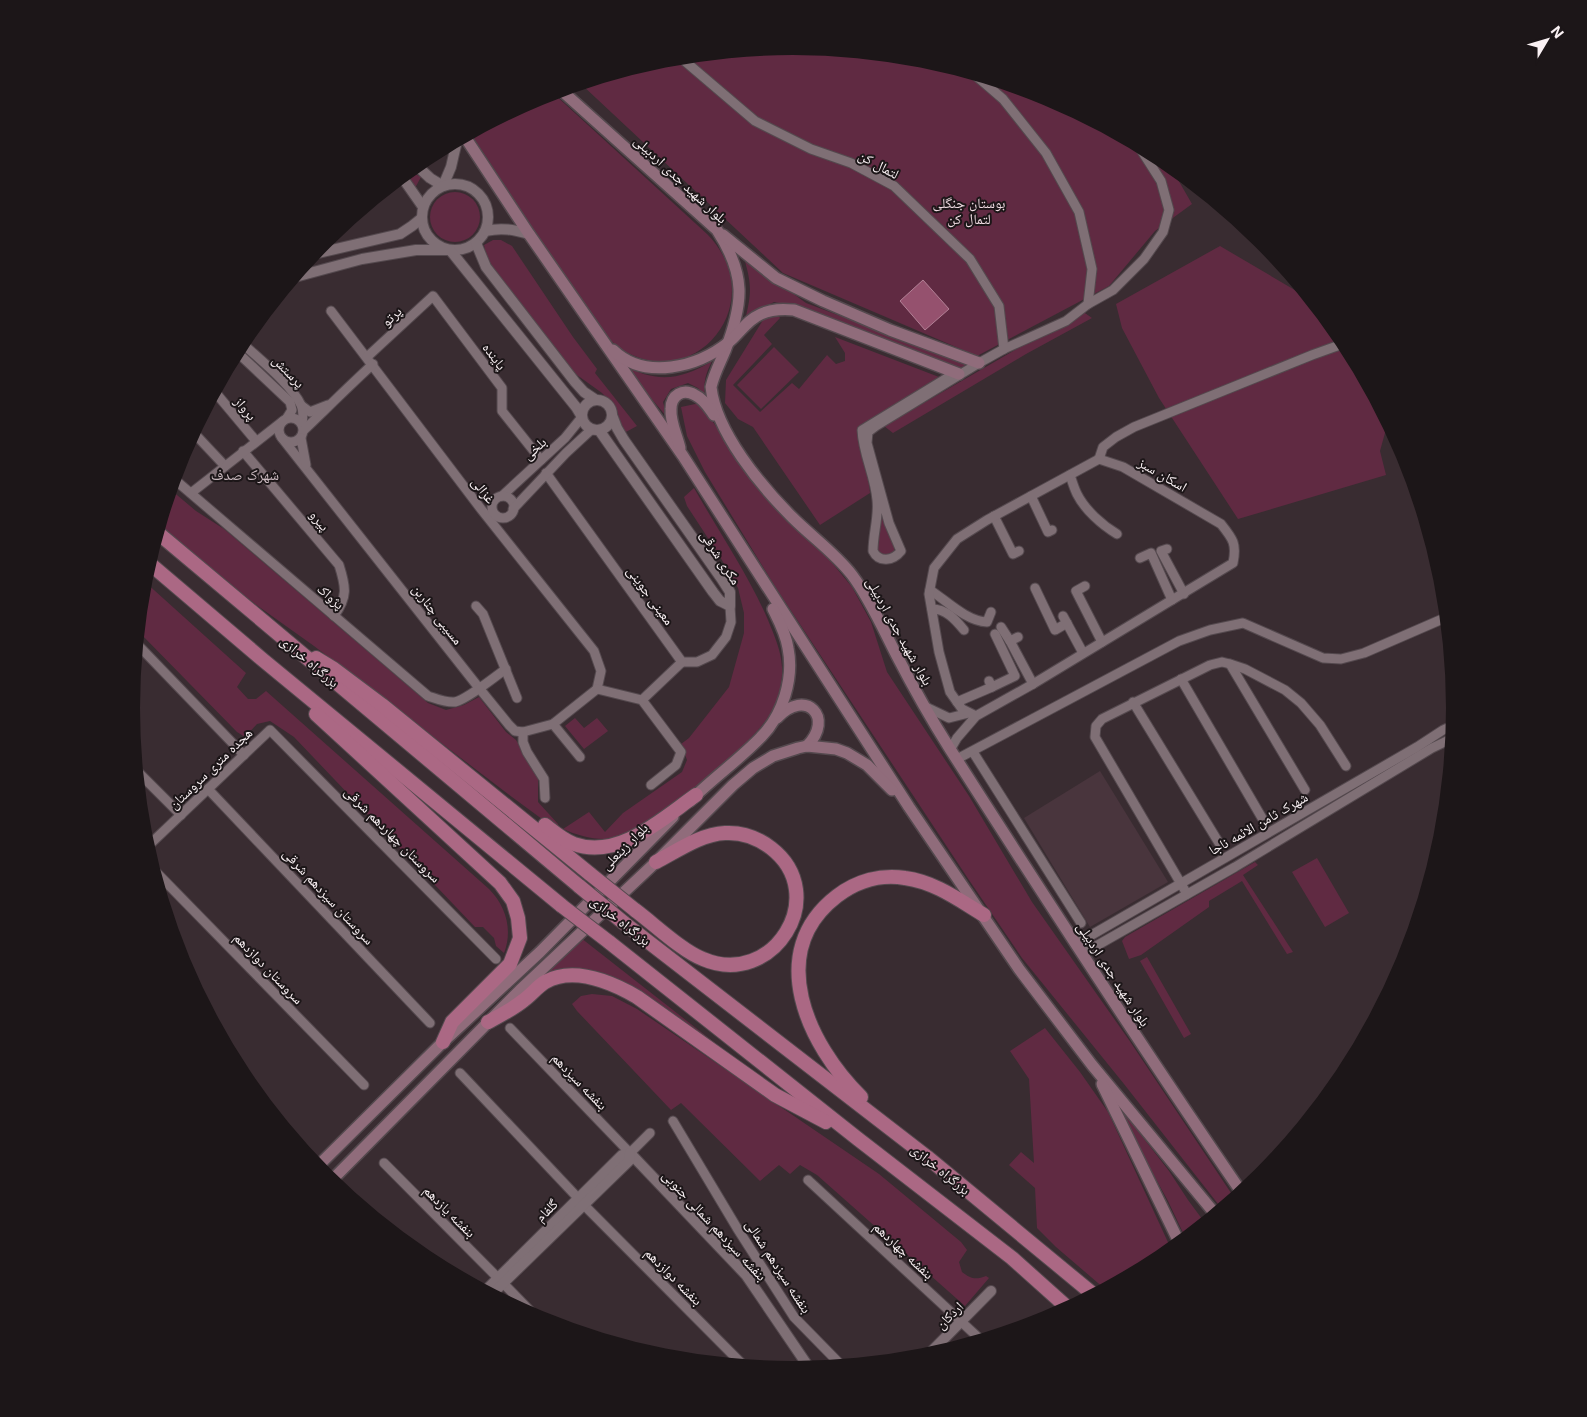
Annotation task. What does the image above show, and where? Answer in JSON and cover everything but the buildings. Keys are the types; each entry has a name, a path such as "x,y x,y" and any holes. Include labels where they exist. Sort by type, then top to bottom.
{"highway":[{"name":"بزرگراه خرازی","path":"163,537 624,923 927,1157 1090,1291"},
{"name":"بزرگراه خرازی","path":"156,569 263,660 562,906 1012,1258 1063,1304"},
{"path":"278,635 334,669 460,767 635,910 703,959 719,964 738,964 758,959 775,947 788,930 796,905 796,889 792,876 786,863 777,852 755,838 740,833 712,835 656,862"},
{"path":"263,660 330,728 500,883 514,901 520,938 510,964 452,1022 443,1042"},
{"path":"460,767 519,806 561,837 584,846 608,846 633,838 696,795"},
{"path":"927,1157 853,1089 828,1057 807,1018 801,997 799,981 800,956 811,925 824,907 844,892 869,880 894,877 922,882 935,887 984,915"},
{"path":"488,1022 510,1011 546,982 555,978 573,976 597,979 637,996 775,1096 858,1139"}],"main road":[{"name":"بلوار شهید جدی اردبیلی","path":"567,96 717,230 733,259 740,285 738,312 729,342 714,375 711,387 712,400 720,423 742,456 771,493 792,517 851,575 864,593 908,678 954,755 1082,954 1238,1187"},
{"path":"470,142 529,234 683,456 755,571 909,807 1019,969 1092,1065 1212,1210"},
{"path":"717,230 776,278 890,330 979,363"},
{"path":"589,322 615,351 625,359 650,367 663,368 702,358 729,342 759,314 781,309 794,310 957,374"},
{"path":"683,456 671,418 670,407 676,395 682,392 696,395 704,402 720,423"},
{"name":"بلوار زینعلی","path":"322,1161 443,1042 540,952 696,795 762,736 773,722 784,698 790,672 788,648 783,630 755,571"},
{"path":"773,722 791,706 799,704 807,706 814,711 819,724 818,732 807,746"},
{"path":"336,1176 520,990 753,768 781,753 807,746 836,749 867,765 909,807"},
{"path":"1092,1065 1177,1237"}],"street":[{"name":"لتمال کن","path":"688,64 755,121 811,149 851,163 894,186 970,259 999,306 1004,349"},
{"path":"986,84 1003,99 1046,153 1079,212 1092,269 1088,304"},
{"path":"443,186 455,150"},
{"path":"957,374 868,432 867,443 889,523 901,551 892,559 882,559 875,556 873,551 878,511 877,497 862,442 862,430 957,374 1004,349 1066,321 1088,304 1114,290 1144,259 1163,232 1169,210 1161,181 1147,159"},
{"path":"422,171 443,186"},
{"path":"406,183 423,212 427,235 433,242 450,250 570,399 582,416 585,424 596,430 607,427 612,415 609,406 601,400 596,400 584,407 582,416"},
{"path":"305,274 362,259 416,250 459,250 468,248 476,243 486,231 488,216 486,205 481,196 473,189 464,185 453,184 443,186 434,191 427,199 423,212 412,226 400,234 326,251"},
{"path":"486,231 508,228 529,234"},
{"path":"476,243 486,268 575,382 596,400"},
{"name":"پرتو","path":"367,357 433,296"},
{"name":"پاینده","path":"433,296 502,388 502,411 540,460"},
{"name":"غزالی","path":"331,311 484,513 594,651 600,671 597,689"},
{"path":"972,714 962,709 950,692 940,652 930,590 934,568 958,539 994,516 1099,459 1103,447 1134,427 1337,346"},
{"name":"پرستش","path":"248,349 284,383 302,406 304,415 302,431 307,468"},
{"name":"پرستش","path":"243,357 290,402 292,410 285,420"},
{"path":"256,441 281,436 290,442 294,442 302,431 373,364"},
{"name":"پرواز","path":"219,397 256,441"},
{"path":"302,406 310,412 329,405"},
{"name":"مکری شرقی","path":"596,430 713,592 720,601 730,606 730,592 722,578 624,440 616,428 612,415"},
{"name":"بلخی","path":"502,496 565,438 582,416"},
{"path":"191,493 285,420 294,418 302,431"},
{"path":"281,436 280,427 285,420"},
{"name":"بلخی","path":"497,529 546,473 583,436 596,430"},
{"name":"مسیبی چناربن","path":"281,436 509,725 515,731 523,732"},
{"path":"199,438 225,466"},
{"name":"پیرو","path":"243,451 339,565 346,584 342,605 334,616"},
{"name":"اسکان سبز","path":"926,707 949,718 972,714 1032,684 1233,563 1236,549 1231,535 1222,524 1122,467 1099,459"},
{"name":"معینی جوینی","path":"546,473 682,662"},
{"path":"1070,475 1077,494 1086,507 1118,534"},
{"name":"پژواک","path":"180,484 428,696 445,702 457,702 506,669"},
{"path":"484,513 496,499 502,496 511,500 511,512 498,516 493,512 492,505"},
{"path":"1031,496 1048,532 1052,530"},
{"path":"994,516 1013,554 1019,551"},
{"path":"1167,549 1161,551 1184,594"},
{"path":"1140,558 1152,552 1172,600"},
{"path":"1085,586 1076,591 1102,642"},
{"path":"1035,588 1055,630 1065,620 1082,653"},
{"path":"930,590 981,622 987,622 991,612"},
{"path":"476,606 483,614 517,698"},
{"path":"642,700 682,662 697,662 712,655 726,637 731,622 730,606"},
{"path":"932,609 941,608 958,622 964,630"},
{"path":"954,755 973,752 1179,641 1210,630 1243,622 1323,658 1341,659 1364,653 1440,620"},
{"path":"957,702 990,684 1015,676 998,630 1014,639 1032,684"},
{"path":"143,650 244,755"},
{"path":"1187,894 1095,737 1096,726 1102,719 1210,665 1222,662 1246,669 1285,690 1301,703 1320,725 1346,766"},
{"path":"1230,664 1305,790"},
{"path":"1181,679 1262,818"},
{"path":"545,798 544,779 527,752 523,742 523,732 553,724 597,689 642,700 681,752 676,765 651,785"},
{"path":"1133,702 1220,843"},
{"name":"اسکان سبز","path":"954,755 957,738 972,714"},
{"path":"553,724 580,757"},
{"name":"شهرک ثامن الائمه ناجا","path":"1082,954 1330,810 1424,748 1447,728"},
{"name":"هجده متری سروستان","path":"154,840 270,730"},
{"name":"سروستان چهاردهم شرقی","path":"270,730 496,958"},
{"name":"شهرک ثامن الائمه ناجا","path":"1076,944 1325,800 1424,748 1446,740"},
{"path":"973,752 1082,922"},
{"path":"144,778 181,815"},
{"name":"سروستان سیزدهم شرقی","path":"208,788 430,1023"},
{"path":"1325,800 1330,810"},
{"name":"سروستان دوازدهم","path":"162,878 364,1085"},
{"name":"بنفشه سیزدهم","path":"510,1028 630,1153"},
{"name":"بنفشه دوازدهم","path":"460,1073 581,1201 738,1359"},
{"name":"بنفشه سیزدهم شمالی","path":"673,1121 737,1228 794,1317 837,1361"},
{"name":"گلفام","path":"490,1287 500,1280 581,1201 629,1161 630,1153 650,1133"},
{"name":"بنفشه سیزدهم شمالی جنوبی","path":"630,1153 746,1275 805,1362"},
{"name":"بنفشه یازدهم","path":"384,1163 522,1303"},
{"name":"بنفشه چهاردهم","path":"808,1180 976,1336"},
{"name":"گلفام","path":"495,1290 500,1280"},
{"name":"اردکان","path":"938,1345 990,1292"}],"shaded area":[{"path":"923,280 949,309 925,330 900,301"},
{"path":"1100,771 1168,882 1090,927 1024,818"}],"green space":[{"name":"بوستان جنگلی لتمال کن","path":"751,56 836,56 921,68 963,77 1004,90 1083,122 1157,165 1179,181 1192,204 1155,231 1109,286 977,356 783,273 586,89 624,77 666,68"},
{"path":"559,99 707,234 725,259 732,285 729,310 718,332 701,349 679,360 653,361 626,352 618,347 598,325 474,139 504,122"},
{"path":"417,175 421,177 415,188 409,180"},
{"path":"450,192 460,192 473,199 480,212 480,222 473,235 460,242 450,242 441,238 434,231 430,222 430,212 434,203 441,196"},
{"path":"493,240 501,240 512,246 573,337 597,369 595,373 637,426 624,433 617,411 611,402 602,393 570,370 488,264 484,245"},
{"path":"1220,246 1295,290 1337,345 1380,419 1385,431 1380,451 1386,475 1238,519 1159,398 1122,328 1116,304"},
{"path":"744,258 806,303 967,364 960,369 804,308 774,302 746,316 750,287"},
{"path":"1082,311 1092,318 1026,354 893,433 884,426"},
{"path":"778,315 780,318 764,335 772,344 733,385 760,412 792,383 799,389 827,355 836,364 845,361 845,353 835,337 939,377 858,428 859,445 868,476 870,493 820,525 753,427 738,419 725,403 726,380 763,320"},
{"path":"774,347 799,372 761,409 737,385"},
{"path":"712,361 704,386 705,396 698,388 688,383 671,389 663,402 667,417 622,364 645,374 667,377 689,373"},
{"path":"700,403 752,479 787,521 828,558 852,587 871,622 887,672 969,796 1032,902 1129,1040 1231,1193 1218,1205 1022,958 969,880 776,588 705,472 687,436 681,407"},
{"path":"694,488 752,586 773,631 782,667 782,679 778,698 760,728 743,746 698,785 651,820 630,832 614,838 595,838 575,834 563,829 589,812 605,832 623,813 682,772 687,760 681,744 689,738 729,687 744,633 744,613 738,588 687,506 684,497"},
{"path":"176,494 196,511 224,529 428,703 446,710 464,705 479,697 506,732 516,740 538,776 538,802 558,824 559,829 546,822 512,797 314,646 230,586 165,530"},
{"path":"881,516 894,546 894,552 887,555 877,550"},
{"path":"152,588 246,673 237,687 248,699 256,699 266,691 489,889 504,911 508,927 507,944 504,953 496,946 494,938 483,927 475,927 294,737 270,721 257,724 245,737 237,732 144,637"},
{"path":"575,718 584,728 597,718 608,731 584,749 565,726"},
{"path":"1317,858 1349,913 1325,927 1292,872"},
{"path":"1255,862 1258,865 1243,875 1293,952 1287,954 1242,881 1209,901 1209,907 1141,955 1129,959 1122,941 1125,937"},
{"path":"581,938 779,1093 586,973 521,995"},
{"path":"1147,957 1191,1034 1184,1038 1140,961"},
{"path":"592,994 612,996 637,1009 879,1174 961,1242 967,1250 959,1262 962,1272 974,1278 986,1276 989,1278 965,1306 817,1175 800,1165 790,1174 779,1165 760,1181 681,1103 671,1110 577,1011 572,1004 581,996"},
{"path":"1045,1028 1080,1072 1108,1112 1169,1244 1100,1285 1037,1228 1035,1188 1009,1165 1021,1152 1034,1163 1029,1079 1010,1051"},
{"path":"1110,1095 1169,1171 1202,1218 1183,1233 1168,1201"}],"district":[{"name":"شهرک صدف","path":"245,474"}]}
